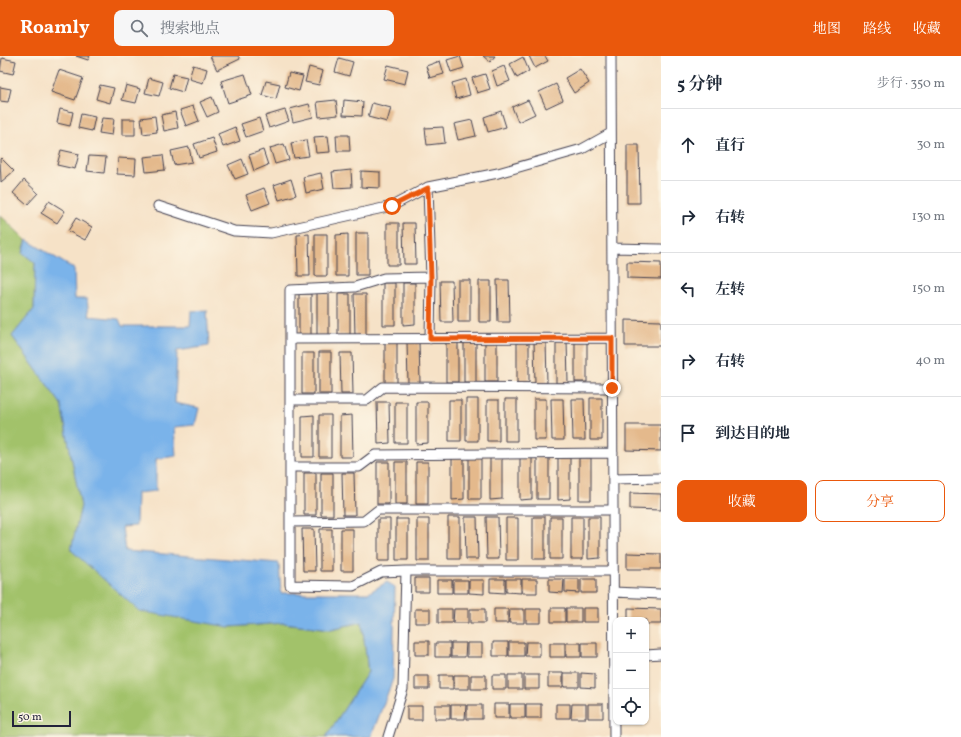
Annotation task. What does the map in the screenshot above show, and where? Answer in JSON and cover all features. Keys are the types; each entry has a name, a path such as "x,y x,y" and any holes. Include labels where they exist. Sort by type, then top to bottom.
{"street":[{"path":"611,56 613,592 615,653"},
{"path":"158,206 234,231 271,233 392,206 428,188 498,173 582,149 611,133"},
{"path":"428,188 431,277 430,339"},
{"path":"612,248 661,249"},
{"path":"431,277 384,278 355,287 290,290 290,585 353,586 381,572 613,571"},
{"path":"290,339 612,338"},
{"path":"290,400 367,400 383,387 612,388"},
{"path":"290,467 359,466 375,455 613,453"},
{"path":"613,479 661,478"},
{"path":"290,522 364,521 378,510 613,510"},
{"path":"388,737 403,689 406,571"},
{"path":"613,592 661,594"},
{"path":"649,655 661,654"},
{"path":"614,737 615,689"}],"green space":[{"path":"0,215 26,240 23,253 35,263 34,309 12,336 61,404 81,506 71,550 229,627 284,623 331,629 362,622 368,672 326,737 0,737"}],"water":[{"path":"27,240 74,269 75,299 87,299 89,316 119,319 122,326 190,326 191,311 207,310 209,346 177,351 175,403 199,408 195,425 174,427 176,456 156,459 156,491 137,493 136,526 122,527 125,551 279,563 281,593 368,593 387,582 395,587 393,679 371,737 326,737 368,672 362,622 331,629 284,623 229,627 139,611 71,550 81,506 61,404 12,336 34,309 35,263 23,253"}],"building":[{"path":"76,56 90,56 88,60"},
{"path":"210,56 238,56 240,59 217,70"},
{"path":"460,56 464,68 451,72 447,60"},
{"path":"483,56 495,56 490,62"},
{"path":"529,56 545,56 548,61 535,68"},
{"path":"523,57 529,71 517,78 510,64"},
{"path":"2,58 16,61 13,74 0,71"},
{"path":"339,58 353,62 349,76 335,72"},
{"path":"440,61 444,74 430,78 426,66"},
{"path":"193,65 207,69 203,83 189,79"},
{"path":"388,65 408,70 405,84 384,79"},
{"path":"504,66 510,81 497,86 492,71"},
{"path":"309,67 323,71 319,85 305,82"},
{"path":"580,69 589,83 574,93 565,78"},
{"path":"59,70 83,78 75,100 51,92"},
{"path":"289,73 303,76 299,91 285,87"},
{"path":"173,74 187,77 183,92 169,88"},
{"path":"245,74 252,95 228,103 221,81"},
{"path":"485,74 490,89 477,93 472,78"},
{"path":"149,78 163,82 159,96 145,93"},
{"path":"466,79 470,95 456,99 452,83"},
{"path":"266,81 280,84 276,99 262,95"},
{"path":"556,84 563,100 546,108 539,92"},
{"path":"100,85 114,88 110,103 96,99"},
{"path":"126,85 140,89 136,103 122,100"},
{"path":"0,87 11,89 8,102 0,101"},
{"path":"212,97 218,112 207,117 200,102"},
{"path":"336,100 338,115 319,117 317,102"},
{"path":"344,100 363,102 362,116 343,115"},
{"path":"528,100 535,114 518,122 512,107"},
{"path":"372,103 391,108 387,122 368,117"},
{"path":"309,104 313,117 293,122 290,109"},
{"path":"193,106 199,121 186,126 180,110"},
{"path":"60,109 73,112 70,126 57,123"},
{"path":"285,110 289,121 269,128 265,116"},
{"path":"501,111 506,127 488,132 484,117"},
{"path":"175,112 178,128 164,131 161,115"},
{"path":"81,114 95,117 92,131 78,128"},
{"path":"155,116 157,132 143,134 141,118"},
{"path":"102,118 114,119 112,135 99,133"},
{"path":"259,118 263,131 246,137 241,124"},
{"path":"122,119 135,119 135,135 122,135"},
{"path":"472,120 476,136 458,140 454,124"},
{"path":"235,127 240,141 223,147 218,134"},
{"path":"443,127 445,143 427,145 425,128"},
{"path":"336,135 349,135 350,151 337,151"},
{"path":"328,136 330,152 316,153 314,137"},
{"path":"212,138 217,152 199,158 194,144"},
{"path":"306,140 309,156 294,158 291,143"},
{"path":"284,144 289,160 275,164 270,148"},
{"path":"627,145 639,145 640,203 627,203"},
{"path":"189,147 192,162 174,165 171,151"},
{"path":"61,150 79,154 75,169 57,165"},
{"path":"263,150 268,165 254,171 249,155"},
{"path":"163,155 165,170 146,172 144,157"},
{"path":"89,156 106,157 104,173 87,171"},
{"path":"1,158 14,171 1,182 0,159"},
{"path":"118,158 136,159 135,175 117,174"},
{"path":"242,159 248,174 235,179 228,165"},
{"path":"351,170 352,187 334,188 332,172"},
{"path":"361,171 380,172 380,188 361,187"},
{"path":"321,173 324,189 306,193 303,177"},
{"path":"291,179 296,195 279,200 274,185"},
{"path":"24,180 38,193 27,205 13,193"},
{"path":"264,188 270,203 252,210 246,195"},
{"path":"49,201 65,211 57,223 41,213"},
{"path":"76,218 92,227 85,240 68,231"},
{"path":"387,223 399,223 399,265 387,265"},
{"path":"403,223 415,223 416,264 404,264"},
{"path":"356,233 368,233 368,275 356,275"},
{"path":"309,234 310,276 298,276 297,235"},
{"path":"315,234 327,234 327,276 315,276"},
{"path":"348,234 348,276 336,276 336,235"},
{"path":"627,262 661,263 661,279 627,278"},
{"path":"458,280 470,280 470,322 458,322"},
{"path":"497,280 509,280 510,322 498,322"},
{"path":"440,281 452,281 453,322 441,322"},
{"path":"479,281 491,281 491,322 479,322"},
{"path":"383,283 395,283 395,325 383,325"},
{"path":"403,283 415,283 415,324 403,325"},
{"path":"317,293 329,293 329,335 317,335"},
{"path":"299,294 311,294 311,335 299,335"},
{"path":"338,294 350,294 350,335 338,335"},
{"path":"354,294 366,294 366,336 355,336"},
{"path":"625,320 661,321 661,346 625,346"},
{"path":"575,340 587,340 587,382 575,382"},
{"path":"446,341 458,341 458,382 446,382"},
{"path":"464,341 476,341 476,382 464,382"},
{"path":"485,341 497,341 497,382 485,382"},
{"path":"517,341 529,341 529,383 517,383"},
{"path":"534,341 546,341 547,383 535,383"},
{"path":"556,341 567,341 568,383 556,383"},
{"path":"385,342 397,342 397,384 385,384"},
{"path":"407,342 419,342 420,383 408,383"},
{"path":"319,352 331,352 331,394 319,394"},
{"path":"302,353 314,353 314,394 302,394"},
{"path":"340,353 352,353 353,394 341,394"},
{"path":"590,398 602,398 602,440 590,440"},
{"path":"466,399 478,399 478,441 466,441"},
{"path":"505,399 517,399 517,441 505,441"},
{"path":"534,399 546,399 546,440 534,440"},
{"path":"551,399 563,399 564,440 552,440"},
{"path":"572,399 584,399 585,440 573,440"},
{"path":"449,400 461,400 461,441 449,441"},
{"path":"487,400 499,400 499,441 487,441"},
{"path":"377,402 389,402 390,443 378,444"},
{"path":"395,402 407,402 407,443 395,443"},
{"path":"416,402 428,402 428,443 416,444"},
{"path":"314,415 314,457 302,457 302,416"},
{"path":"319,415 331,415 331,457 319,457"},
{"path":"352,415 353,457 340,457 340,416"},
{"path":"626,425 661,425 661,451 626,450"},
{"path":"452,458 464,458 464,499 452,500"},
{"path":"469,458 481,458 481,499 469,499"},
{"path":"490,458 502,458 502,499 490,500"},
{"path":"520,458 532,458 532,499 520,500"},
{"path":"537,458 549,458 549,499 537,499"},
{"path":"558,458 570,458 570,499 558,500"},
{"path":"579,458 591,458 591,500 579,500"},
{"path":"377,462 389,462 389,504 377,504"},
{"path":"395,462 407,462 407,504 395,504"},
{"path":"416,462 428,462 428,504 416,504"},
{"path":"304,473 316,473 316,515 304,515"},
{"path":"321,473 333,473 333,515 321,515"},
{"path":"342,473 354,473 355,515 343,515"},
{"path":"630,493 661,494 661,510 630,509"},
{"path":"448,517 460,517 460,559 448,559"},
{"path":"465,517 477,517 478,559 466,559"},
{"path":"486,517 498,517 499,559 487,559"},
{"path":"533,517 545,517 545,559 533,559"},
{"path":"550,517 562,517 562,559 550,559"},
{"path":"571,517 583,517 583,559 571,559"},
{"path":"588,517 600,517 600,558 588,559"},
{"path":"506,518 518,518 518,560 506,560"},
{"path":"378,519 390,519 390,561 378,561"},
{"path":"396,519 408,519 408,560 396,560"},
{"path":"417,519 429,519 429,561 417,561"},
{"path":"302,529 314,529 315,571 303,571"},
{"path":"320,529 332,529 332,571 320,571"},
{"path":"341,529 353,529 353,571 341,571"},
{"path":"627,553 661,554 661,569 627,569"},
{"path":"415,578 429,578 429,592 415,592"},
{"path":"490,579 505,579 505,593 490,592"},
{"path":"506,579 521,579 521,593 506,592"},
{"path":"522,579 537,579 537,593 522,593"},
{"path":"549,579 564,579 563,593 549,592"},
{"path":"565,579 579,579 579,593 565,592"},
{"path":"581,579 596,579 596,593 581,593"},
{"path":"437,580 452,580 452,593 437,593"},
{"path":"453,580 468,580 468,593 453,593"},
{"path":"469,580 484,580 484,594 469,593"},
{"path":"551,608 565,608 565,622 551,622"},
{"path":"566,608 581,608 581,622 566,622"},
{"path":"583,608 598,608 598,622 583,622"},
{"path":"628,608 661,609 661,624 649,624 649,617 628,617"},
{"path":"415,609 430,609 430,623 415,623"},
{"path":"438,609 452,609 452,623 438,623"},
{"path":"454,609 468,609 468,623 453,623"},
{"path":"470,609 485,609 485,623 470,623"},
{"path":"494,609 508,609 508,623 494,623"},
{"path":"510,609 524,609 524,623 509,623"},
{"path":"526,609 541,609 541,623 526,623"},
{"path":"415,641 429,641 429,655 415,655"},
{"path":"493,642 508,642 508,656 493,656"},
{"path":"509,642 524,642 524,656 509,656"},
{"path":"526,642 540,642 540,656 525,656"},
{"path":"435,643 450,643 450,657 435,657"},
{"path":"451,643 466,643 465,657 451,657"},
{"path":"467,643 482,643 482,657 467,657"},
{"path":"550,643 565,643 565,657 550,657"},
{"path":"566,643 581,643 581,657 566,657"},
{"path":"582,643 597,643 597,657 582,657"},
{"path":"548,673 563,673 563,687 548,687"},
{"path":"564,673 579,673 579,687 564,687"},
{"path":"581,673 595,674 595,688 581,687"},
{"path":"439,675 453,675 453,689 439,689"},
{"path":"454,675 469,675 469,689 454,689"},
{"path":"471,675 486,675 486,689 471,689"},
{"path":"492,675 506,675 506,689 492,689"},
{"path":"508,675 522,675 522,689 508,689"},
{"path":"524,675 539,675 539,689 524,689"},
{"path":"415,676 429,676 429,689 415,689"},
{"path":"494,704 509,704 509,718 494,718"},
{"path":"510,704 525,704 525,718 510,718"},
{"path":"526,704 541,704 541,718 526,718"},
{"path":"556,704 570,704 570,718 556,718"},
{"path":"572,704 586,704 586,718 571,718"},
{"path":"588,704 603,704 603,718 588,718"},
{"path":"435,705 450,705 450,719 435,719"},
{"path":"451,705 466,705 465,719 451,719"},
{"path":"467,705 482,705 482,719 467,719"},
{"path":"407,706 422,706 422,720 407,720"}],"route":[{"path":"392,206 428,188 431,277 430,339 612,338 612,388"}]}
